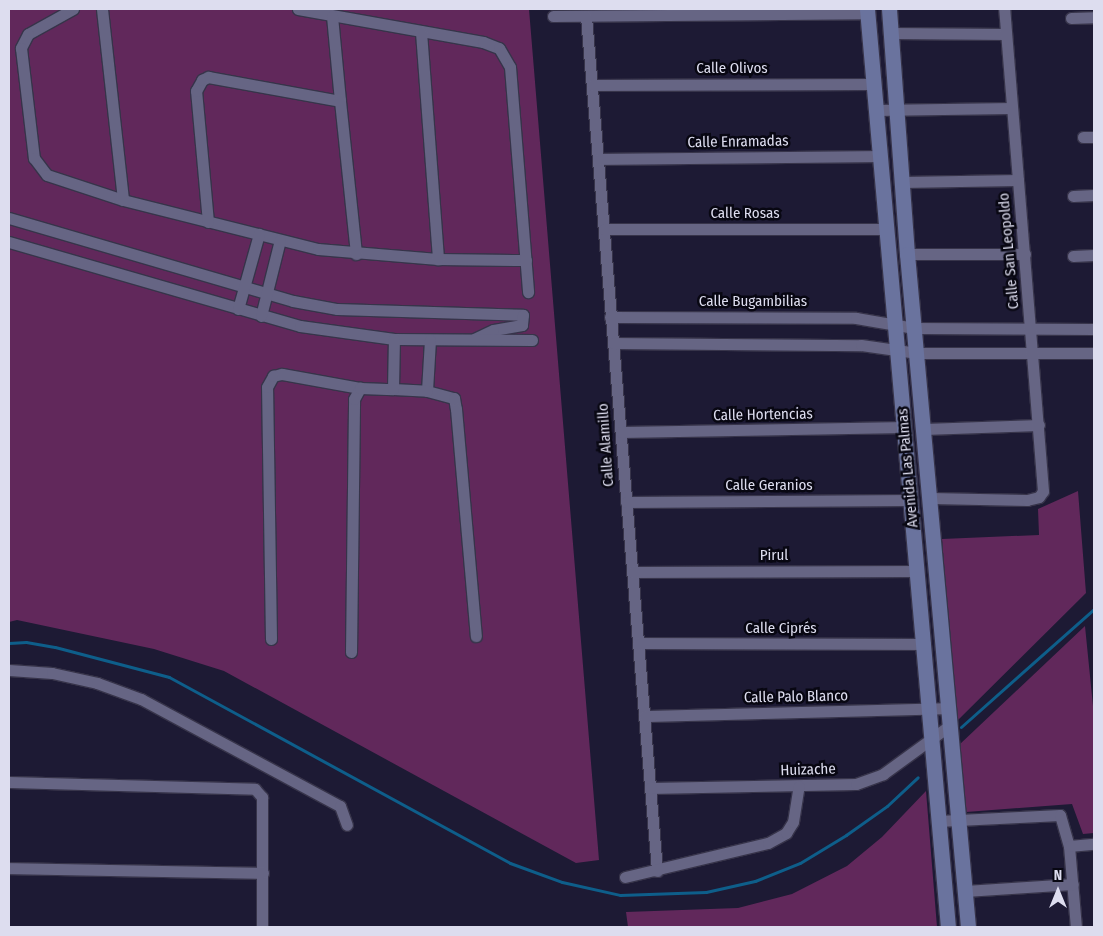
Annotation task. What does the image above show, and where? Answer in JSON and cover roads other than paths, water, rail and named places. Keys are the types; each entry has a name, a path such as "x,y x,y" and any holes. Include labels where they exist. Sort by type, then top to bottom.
{"street":[{"path":"73,9 28,34 21,48 34,158 48,175 60,181 123,200 318,249 356,254 438,259 526,260"},
{"path":"102,9 123,200"},
{"path":"298,9 483,42 500,48 510,67 528,292"},
{"name":"Avenida Las Palmas","path":"889,9 907,254 931,498 968,927"},
{"name":"Calle San Leopoldo","path":"931,498 1027,500 1039,497 1043,491 1004,9"},
{"path":"553,16 867,11"},
{"name":"Avenida Las Palmas","path":"867,11 872,84 906,427 948,927"},
{"path":"332,16 356,254"},
{"name":"Calle Alamillo","path":"586,16 657,871"},
{"path":"1071,18 1094,17"},
{"path":"421,32 438,259"},
{"path":"891,33 1006,34"},
{"path":"208,222 196,91 202,80 208,77 340,102"},
{"name":"Calle Olivos","path":"592,85 872,84"},
{"path":"875,110 1012,108"},
{"name":"Calle Enramadas","path":"598,159 879,156"},
{"path":"902,182 1018,180"},
{"path":"1073,196 1094,195"},
{"path":"9,218 267,293 345,310 523,315 524,322 519,326 493,330 474,339"},
{"name":"Calle Rosas","path":"604,230 887,228"},
{"path":"238,309 259,234"},
{"path":"261,316 280,240"},
{"path":"9,242 261,316 319,329 394,339 532,340"},
{"path":"907,254 1025,254"},
{"path":"1073,256 1094,255"},
{"name":"Calle Bugambilias","path":"610,317 856,318 895,323 914,328 1094,329"},
{"path":"392,389 394,339"},
{"path":"427,391 430,340"},
{"path":"613,343 834,344 917,353 1094,352"},
{"path":"271,639 267,387 273,376 282,374 360,388 427,391 445,394 454,398 476,636"},
{"path":"351,652 354,399 360,388"},
{"path":"924,430 1039,424"},
{"name":"Calle Hortencias","path":"621,432 906,427"},
{"name":"Calle Geranios","path":"626,502 912,500"},
{"name":"Pirul","path":"632,572 917,571"},
{"name":"Calle Ciprés","path":"638,643 925,644"},
{"path":"9,670 52,673 97,683 141,699 340,806 347,825"},
{"name":"Calle Palo Blanco","path":"644,716 948,708"},
{"name":"Huizache","path":"650,788 856,784 883,774 931,737 950,726"},
{"path":"9,782 250,788 259,791 262,797 262,927"},
{"path":"625,876 657,871 768,843 786,833 793,822 799,786"},
{"path":"938,822 1058,814 1062,818 1069,846 1076,927"},
{"path":"1069,846 1094,844"},
{"path":"9,868 263,873"},
{"path":"965,891 1073,884"}],"waterway":[{"path":"961,727 1094,609"},
{"path":"9,643 26,642 55,647 169,677 510,863 562,882 620,895 706,892 755,881 800,863 846,835 887,806 918,777"}]}
